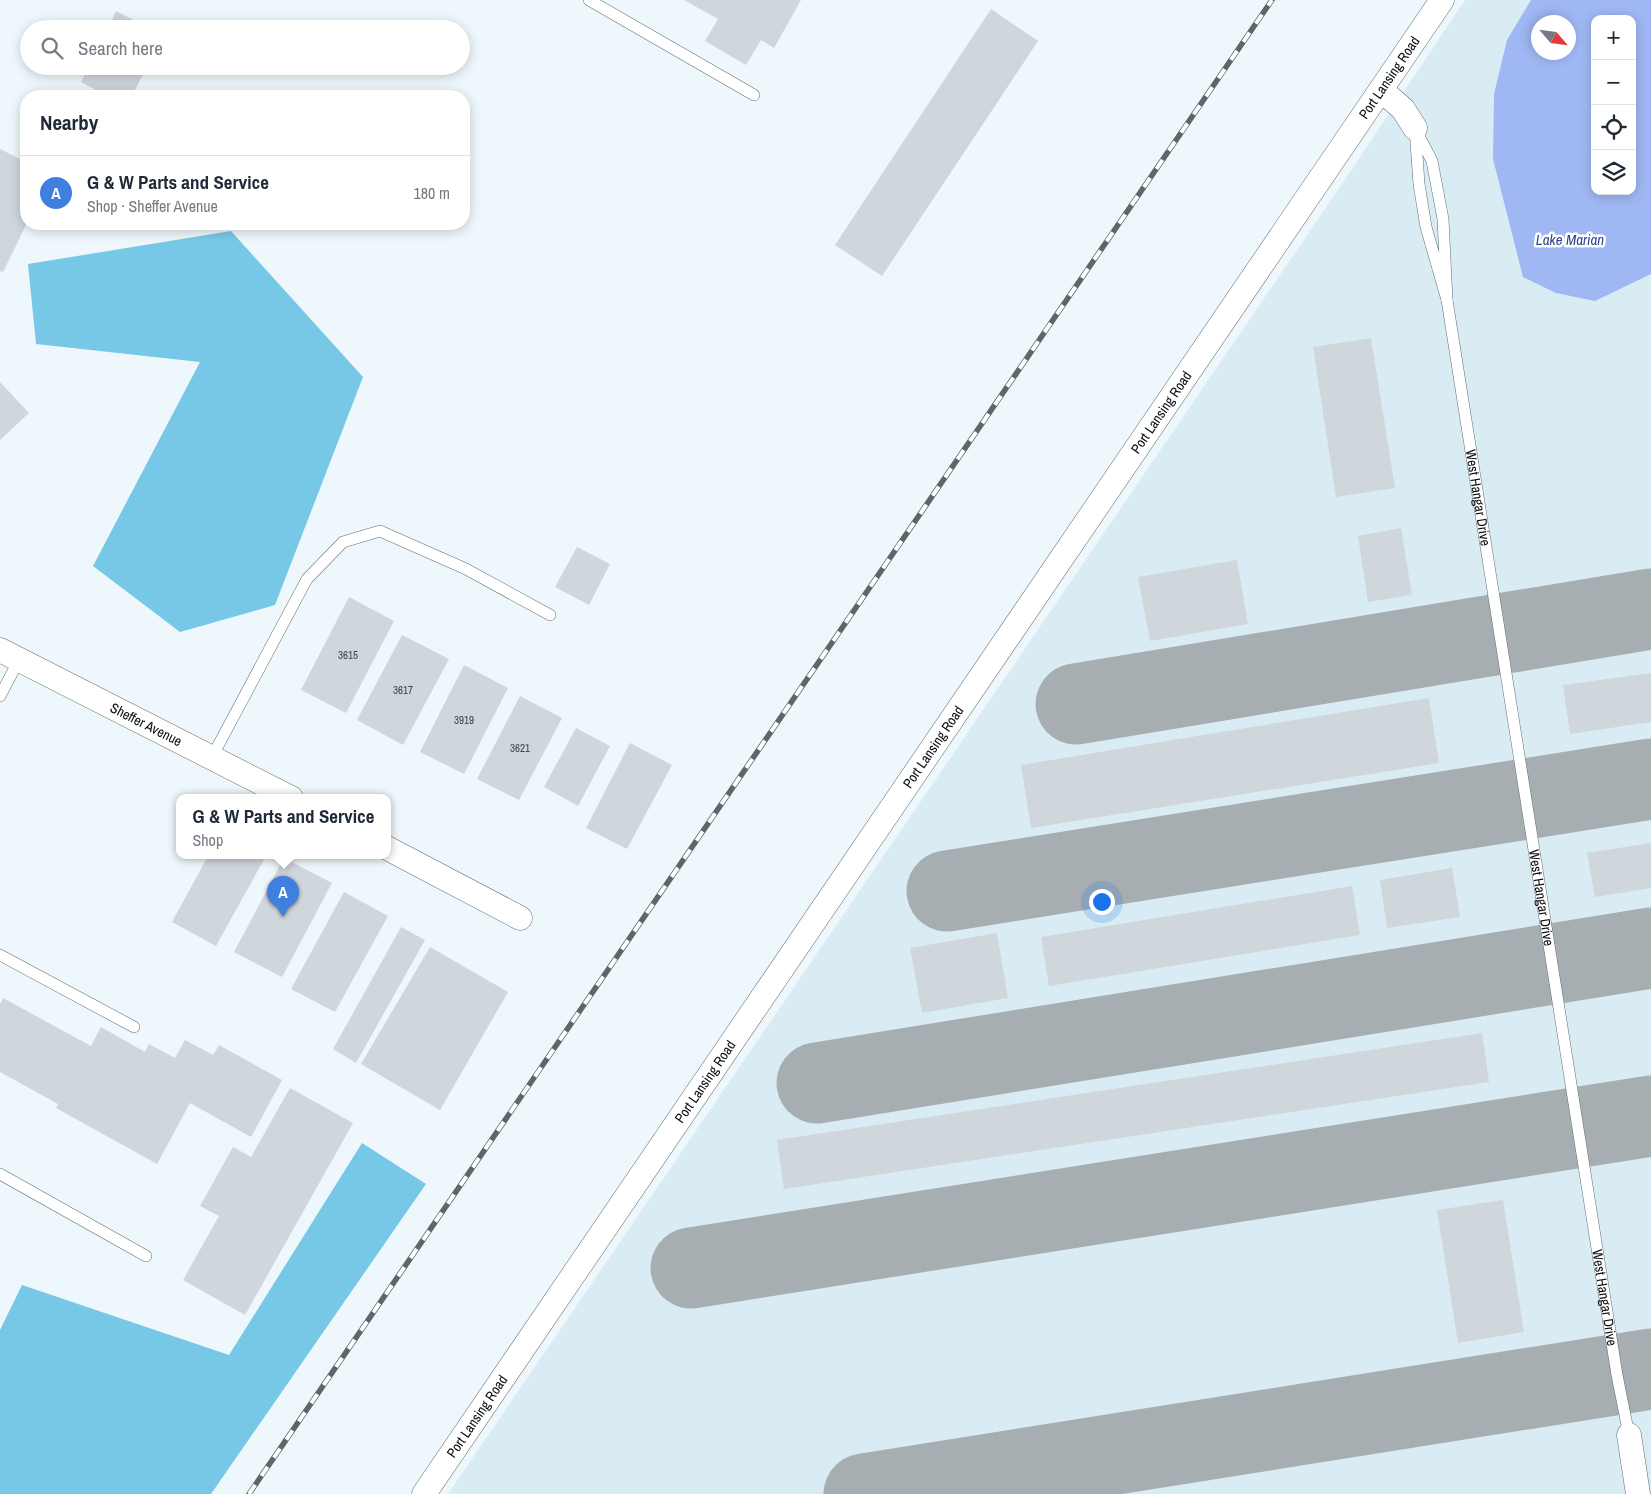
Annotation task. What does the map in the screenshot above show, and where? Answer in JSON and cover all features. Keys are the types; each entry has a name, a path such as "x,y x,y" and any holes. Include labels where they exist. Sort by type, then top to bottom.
{"street":[{"name":"Port Lansing Road","path":"424,1494 1442,0"},
{"name":"West Hangar Drive","path":"1381,90 1403,109 1415,128"},
{"name":"Sheffer Avenue","path":"9,655 283,794"},
{"path":"391,850 520,918"},
{"name":"West Hangar Drive","path":"1629,1435 1638,1494"}],"lane":[{"path":"589,0 754,95"},
{"name":"West Hangar Drive","path":"1415,128 1426,227 1446,300 1617,1375 1629,1435"},
{"name":"West Hangar Drive","path":"1415,128 1432,161 1443,219 1446,300"},
{"path":"212,757 307,579 343,542 380,531 466,569 550,615"},
{"path":"0,696 9,655"},
{"path":"0,954 134,1027"},
{"path":"0,1174 146,1256"}],"shaded area":[{"path":"1465,0 1651,0 1651,1494 448,1494 1340,187"},
{"path":"231,231 363,377 275,605 180,632 93,566 200,362 36,344 28,264"},
{"path":"362,1143 426,1184 211,1494 0,1494 0,1330 22,1285 229,1355"}],"water":[{"name":"Lake Marian","path":"1531,0 1651,0 1651,274 1595,301 1556,293 1523,277 1493,159 1494,94 1507,40"}],"building":[{"path":"684,0 801,0 774,48 761,40 746,65 705,41 718,19"},
{"path":"991,9 1038,41 882,276 835,245"},
{"path":"116,11 134,20 112,20"},
{"path":"84,75 142,75 135,90 94,90 81,82"},
{"path":"0,149 20,159 20,230 24,230 3,272 0,271"},
{"path":"1371,338 1395,488 1336,497 1313,347"},
{"path":"0,382 29,413 0,440"},
{"path":"1401,528 1412,595 1368,602 1358,536"},
{"path":"577,547 610,564 589,605 555,587"},
{"path":"1237,560 1248,624 1150,641 1138,577"},
{"path":"349,597 394,621 346,713 301,690"},
{"path":"402,635 449,659 403,745 357,720"},
{"path":"464,665 508,688 464,774 420,752"},
{"path":"1651,673 1651,722 1570,734 1563,685"},
{"path":"520,696 562,718 519,800 477,779"},
{"path":"1429,698 1439,763 1031,828 1021,765"},
{"path":"576,728 610,746 578,806 544,787"},
{"path":"630,743 672,765 627,849 586,828"},
{"path":"1651,843 1651,888 1595,897 1587,853"},
{"path":"206,859 264,859 216,946 172,922"},
{"path":"283,859 332,883 282,977 234,952"},
{"path":"1452,868 1460,917 1387,928 1380,880"},
{"path":"1352,886 1360,935 1049,986 1041,937"},
{"path":"344,892 388,916 335,1012 291,989"},
{"path":"401,927 425,940 356,1063 333,1049"},
{"path":"997,933 1008,998 922,1013 910,948"},
{"path":"430,947 508,992 440,1110 361,1064"},
{"path":"3,998 91,1046 101,1027 145,1052 149,1044 175,1058 185,1040 213,1055 219,1045 282,1080 251,1137 190,1103 157,1164 56,1108 58,1104 0,1072 0,1004"},
{"path":"1482,1033 1489,1082 784,1189 777,1140"},
{"path":"290,1088 353,1123 245,1315 183,1280 219,1216 200,1206 233,1147 251,1157"},
{"path":"1503,1200 1524,1332 1458,1343 1437,1210"}],"taxiway":[{"path":"1076,704 1651,609"},
{"path":"947,891 1651,779"},
{"path":"817,1083 1651,948"},
{"path":"691,1268 1651,1116"},
{"path":"864,1494 1651,1369"}],"railway":[{"path":"249,1494 1272,0"}],"place":[{"name":"G & W Parts and Service","path":"283,917"}]}
